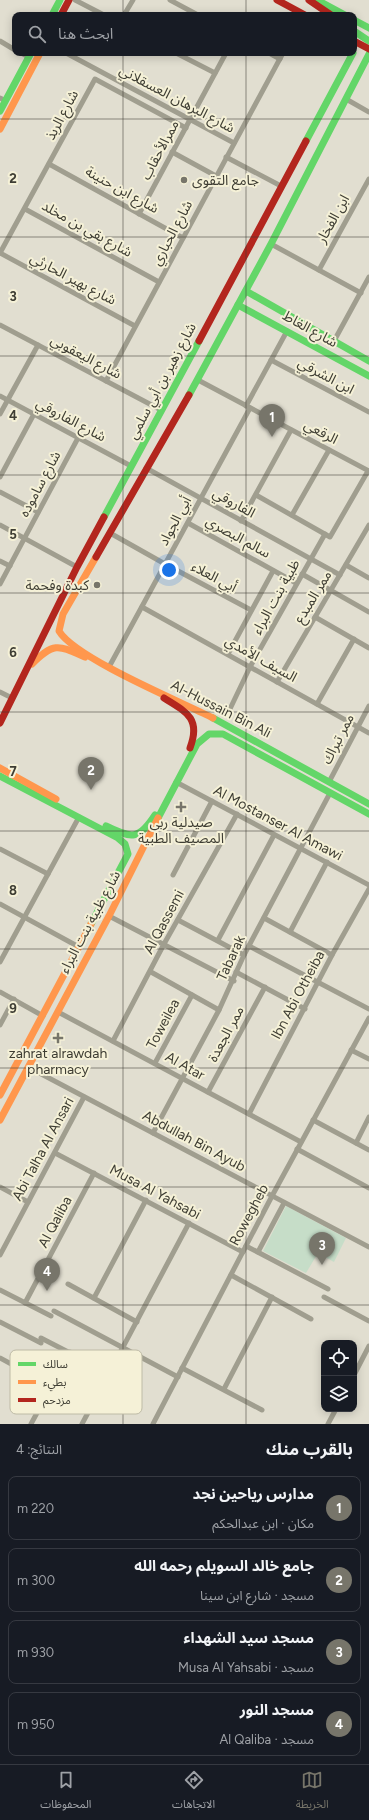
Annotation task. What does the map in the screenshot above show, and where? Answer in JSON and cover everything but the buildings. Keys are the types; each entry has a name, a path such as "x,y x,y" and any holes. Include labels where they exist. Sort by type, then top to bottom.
{"main road":[{"path":"54,12 60,0"},
{"path":"63,12 69,0"},
{"path":"278,0 299,12"},
{"path":"309,0 327,12"},
{"path":"317,0 339,12"},
{"path":"357,22 369,28"},
{"path":"357,33 369,41"},
{"path":"357,43 369,49"},
{"name":"شارع زهير بن أبي سلمي","path":"62,636 60,631 60,623 63,614 198,380 271,244 369,54"},
{"path":"0,111 3,99 29,56"},
{"path":"0,129 38,56"},
{"name":"شارع زهير بن أبي سلمي","path":"0,723 77,567 351,56"},
{"name":"شارع الغاط","path":"246,291 369,361"},
{"name":"شارع الغاط","path":"238,304 369,376"},
{"name":"Al-Hussain Bin Ali","path":"62,636 70,644 109,667 222,722 369,804"},
{"path":"28,668 48,648 59,646 109,667"},
{"path":"0,768 21,781 126,836 138,836 146,830 176,782 196,735 195,726 183,711 141,683"},
{"name":"Al-Hussain Bin Ali","path":"203,737 213,733 223,734 369,814"},
{"name":"شارع ظبية بنت البراء","path":"0,1120 109,916 176,782 197,744 203,737"},
{"path":"0,776 79,817"},
{"name":"شارع ظبية بنت البراء","path":"0,1095 128,854 125,844 118,838 79,817"}],"street":[{"path":"75,0 98,12"},
{"path":"126,12 133,0"},
{"path":"170,0 192,12"},
{"path":"0,41 12,48"},
{"name":"شارع البرهان العسقلاني","path":"72,56 234,143"},
{"path":"182,56 215,73"},
{"name":"ممرالأحقاب","path":"139,214 224,56"},
{"path":"274,56 280,59"},
{"name":"شارع الحباري","path":"106,381 282,56"},
{"name":"شارع الربذ","path":"0,253 95,78 186,128"},
{"path":"346,99 369,112"},
{"path":"172,152 216,176"},
{"path":"226,157 281,186"},
{"name":"شارع ابن حنينة","path":"49,164 183,238"},
{"name":"ابن الفخار","path":"319,270 369,179"},
{"name":"شارع بقي بن مخلد","path":"25,209 159,282"},
{"path":"271,244 361,293"},
{"name":"شارع بهير الحارثي","path":"0,253 135,326"},
{"path":"334,341 369,277"},
{"name":"شارع اليعقوبي","path":"0,325 161,410"},
{"name":"أبي الجواد","path":"109,667 188,523 287,331"},
{"path":"0,414 38,345"},
{"name":"ابن الشرقي","path":"271,360 369,412"},
{"name":"الرقعي","path":"198,380 369,471"},
{"name":"شارع الفاروقي","path":"0,396 132,466"},
{"path":"0,476 34,414"},
{"path":"241,521 291,430"},
{"name":"شارع ساموده","path":"0,584 78,438"},
{"path":"292,516 329,450"},
{"name":"الفاروقي","path":"146,468 340,575"},
{"path":"256,495 328,535 369,471"},
{"path":"0,492 38,512"},
{"name":"سالم البصري","path":"188,523 296,583"},
{"name":"ممر المبدع","path":"277,682 369,524"},
{"path":"0,525 77,567"},
{"name":"أبي العلاء","path":"110,532 165,564 251,610"},
{"name":"ظبية بنت البراء","path":"229,711 250,667 296,583 311,558 328,535"},
{"path":"0,561 10,566"},
{"path":"346,565 369,578"},
{"path":"228,654 273,571"},
{"path":"302,574 369,612"},
{"name":"السيف الأمدي","path":"142,607 369,732"},
{"path":"315,617 369,648"},
{"path":"317,704 354,639"},
{"path":"0,692 12,698"},
{"name":"ممر تبراك","path":"329,782 369,706"},
{"name":"Al Mostanser Al Amawi","path":"176,782 369,885"},
{"name":"Tabarak","path":"153,1133 219,1010 234,981 236,972 244,955 330,793"},
{"path":"173,875 212,801"},
{"name":"Al Qassemi","path":"113,1041 151,972 164,944 237,814"},
{"path":"1,958 79,817"},
{"path":"218,940 274,835"},
{"path":"0,848 48,874"},
{"path":"290,932 326,862"},
{"name":"Ibn Abi Otheiba","path":"249,1114 332,955 369,889"},
{"path":"0,904 79,947"},
{"path":"109,916 234,981"},
{"path":"264,918 332,955"},
{"path":"178,920 244,955"},
{"path":"249,946 369,1009"},
{"path":"151,972 219,1010"},
{"path":"236,972 305,1008"},
{"name":"ممر الجعدة","path":"208,1092 265,987"},
{"path":"0,992 43,1016"},
{"name":"Toweilea","path":"155,1064 192,995"},
{"path":"0,1025 14,999"},
{"name":"Al Atar","path":"58,1012 301,1142"},
{"name":"Rowegheb","path":"153,1424 297,1149 369,1018"},
{"path":"351,1050 369,1059"},
{"name":"Abdullah Bin Ayub","path":"28,1067 369,1247"},
{"name":"Abi Talha Al Ansari","path":"0,1255 84,1097"},
{"path":"356,1142 369,1117"},
{"path":"313,1120 369,1150"},
{"path":"297,1149 369,1188"},
{"name":"Musa Al Yahsabi","path":"55,1153 243,1252"},
{"name":"Al Qaliba","path":"25,1303 94,1173"},
{"path":"0,1187 28,1202"},
{"path":"94,1298 146,1200"},
{"path":"258,1252 284,1203"},
{"path":"123,1348 189,1223"},
{"path":"246,1246 328,1289"},
{"path":"230,1275 311,1320"},
{"path":"68,1284 137,1322"},
{"path":"0,1290 51,1316"},
{"path":"224,1389 272,1297"},
{"path":"324,1297 369,1321"},
{"path":"54,1311 127,1350"},
{"path":"0,1322 65,1350"},
{"path":"357,1369 369,1346"},
{"path":"0,1358 10,1363"},
{"path":"142,1358 178,1377"},
{"path":"182,1368 262,1410"},
{"path":"328,1424 334,1412"},
{"path":"31,1424 36,1414"},
{"path":"82,1424 87,1414"}],"green space":[{"path":"286,1206 346,1238 334,1262 318,1253 306,1273 263,1251"}],"traffic: fast":[{"path":"54,12 60,0"},
{"path":"317,0 339,12"},
{"path":"357,22 369,28"},
{"path":"357,33 369,41"},
{"path":"189,395 271,244 369,54"},
{"path":"0,111 29,56"},
{"path":"306,141 351,56"},
{"path":"246,291 369,361"},
{"path":"238,305 369,376"},
{"path":"104,517 199,341"},
{"path":"213,718 369,804"},
{"path":"158,818 197,744 209,734 223,734 369,814"},
{"path":"0,776 118,838 125,844 128,854 91,924"},
{"path":"106,826 122,833 134,835 144,829 155,815"}],"traffic: slow":[{"path":"0,129 38,56"},
{"path":"96,557 63,614 59,631 69,642 85,654 106,666 154,691 213,718"},
{"path":"32,664 46,652 57,648 62,648 85,657"},
{"path":"0,768 56,799"},
{"path":"0,1120 109,916 158,818"},
{"path":"0,1095 91,924"}],"traffic: jam":[{"path":"63,12 69,0"},
{"path":"277,0 299,12"},
{"path":"309,0 327,12"},
{"path":"357,43 369,49"},
{"path":"199,341 306,141"},
{"path":"96,557 189,395"},
{"path":"0,723 77,567 104,517"},
{"path":"164,698 190,717 194,730 190,748"}],"place":[{"name":"جامع التقوى","path":"184,180"},
{"name":"مدارس رياحين نجد","path":"272,437"},
{"name":"كبدة وفحمة","path":"97,585"},
{"name":"جامع خالد السويلم رحمه الله","path":"91,790"},
{"name":"صيدلية ربى المصيف الطبية","path":"181,807"},
{"name":"zahrat alrawdah pharmacy","path":"58,1038"},
{"name":"مسجد سيد الشهداء","path":"322,1265"},
{"name":"مسجد النور","path":"47,1291"}]}
